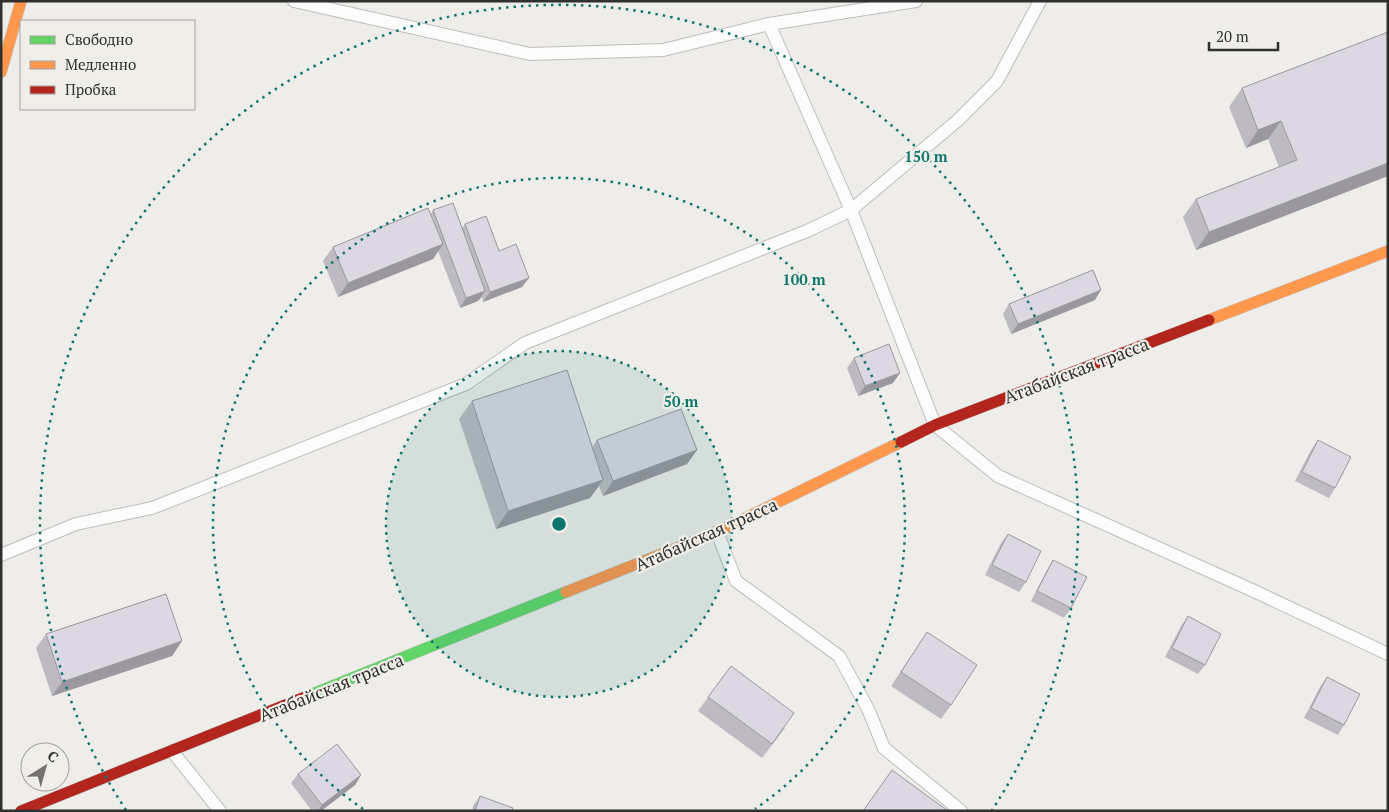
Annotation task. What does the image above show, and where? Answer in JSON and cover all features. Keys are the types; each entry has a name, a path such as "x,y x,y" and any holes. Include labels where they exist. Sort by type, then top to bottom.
{"main road":[{"path":"1,72 21,1"},
{"name":"Атабайская трасса","path":"21,811 717,532 935,425 1388,251"}],"lane":[{"path":"294,1 530,54 663,50 769,24 916,1"},
{"path":"1,554 76,524 152,508 466,384 525,344 807,231 851,210 957,121 997,82 1040,1"},
{"path":"769,24 851,210 935,425 998,476 1254,591 1388,654"},
{"path":"717,532 736,582 839,656 868,709 884,748 961,811"},
{"path":"172,751 220,811"}],"building":[{"path":"1388,32 1388,163 1209,232 1196,199 1297,160 1281,121 1258,130 1242,88"},
{"path":"453,203 485,291 466,298 433,210"},
{"path":"428,208 443,244 348,283 333,247"},
{"path":"486,216 499,251 516,244 529,278 490,292 465,224"},
{"path":"1093,270 1101,290 1018,324 1009,304"},
{"path":"889,344 900,373 865,386 854,358"},
{"path":"567,370 603,480 508,511 472,401"},
{"path":"681,409 697,450 613,481 597,440"},
{"path":"1318,440 1351,457 1335,488 1302,472"},
{"path":"1008,534 1041,551 1026,582 992,565"},
{"path":"1053,560 1087,577 1071,608 1037,591"},
{"path":"166,594 182,641 62,682 46,634"},
{"path":"1188,616 1221,634 1205,665 1172,648"},
{"path":"927,632 977,665 951,705 901,672"},
{"path":"731,666 794,713 772,744 708,697"},
{"path":"1327,677 1360,694 1344,725 1311,708"},
{"path":"337,744 361,775 322,805 298,774"},
{"path":"892,770 948,811 863,811"},
{"path":"480,796 513,808 512,811 475,811"}],"traffic: fast":[{"path":"305,697 566,592"}],"traffic: slow":[{"path":"1,72 21,1"},
{"path":"1209,320 1388,251"},
{"path":"566,592 717,532 901,442"}],"traffic: jam":[{"path":"901,442 935,425 1209,320"},
{"path":"21,811 305,697"}]}
